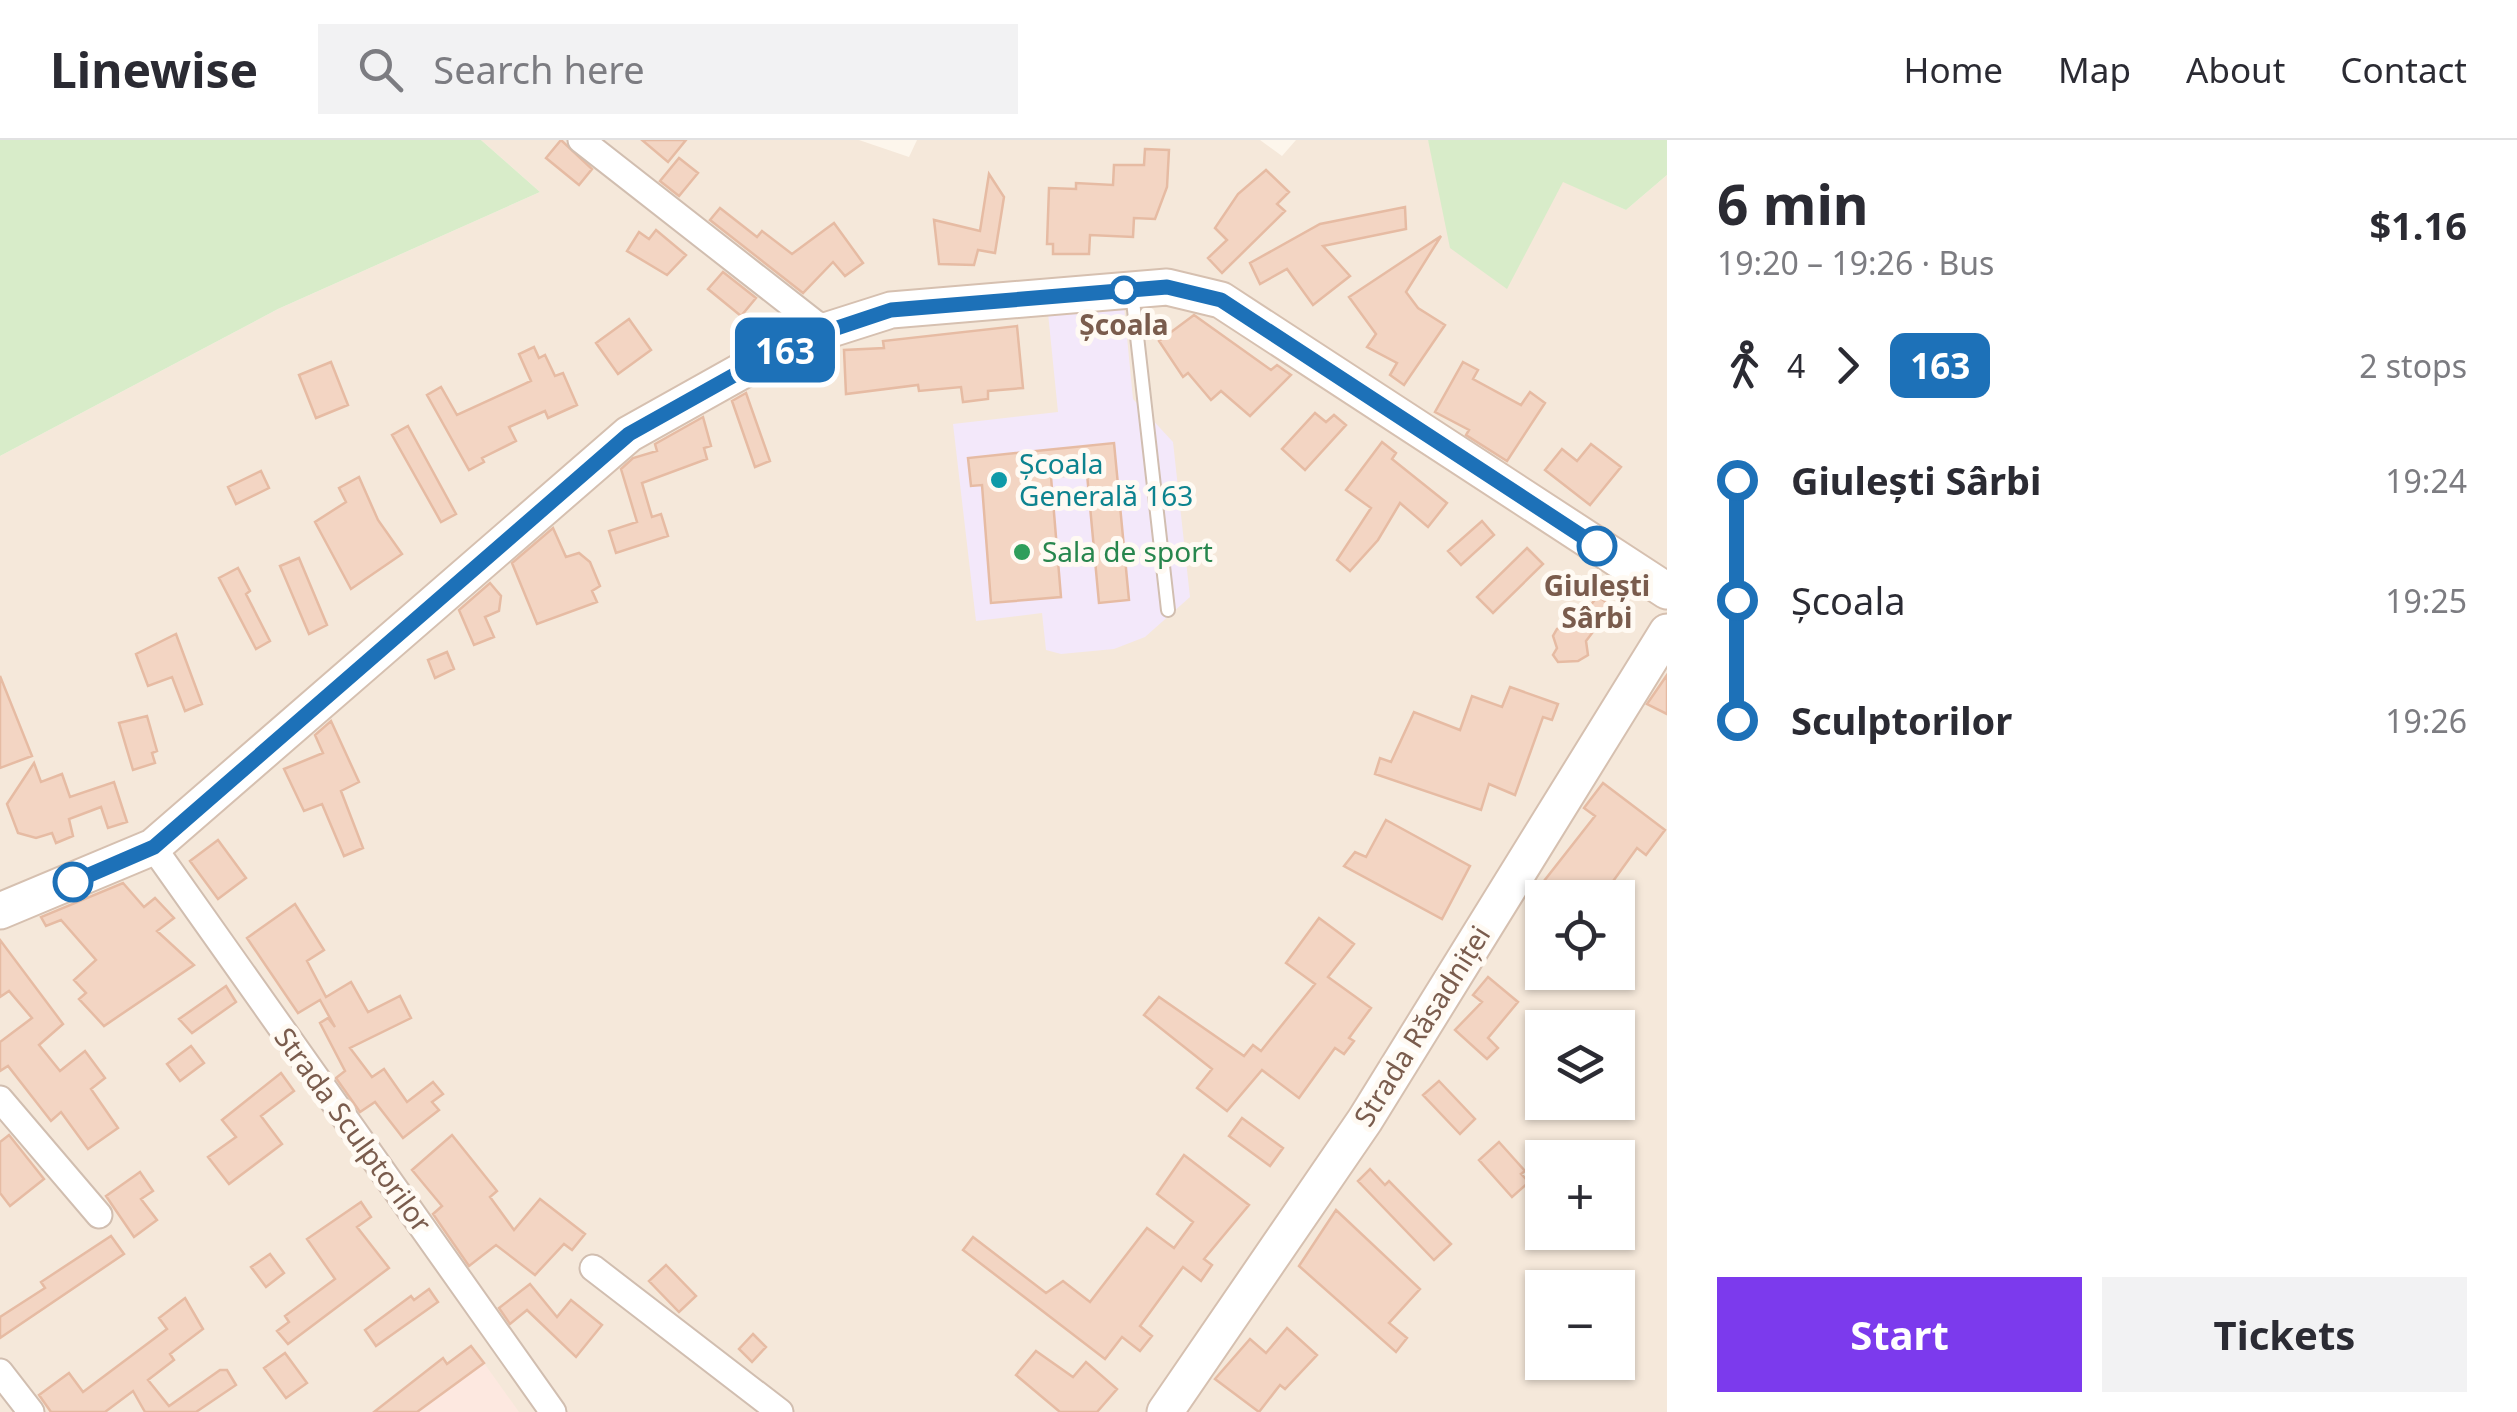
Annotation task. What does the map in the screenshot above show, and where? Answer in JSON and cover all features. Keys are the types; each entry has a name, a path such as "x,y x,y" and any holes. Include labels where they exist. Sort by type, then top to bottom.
{"main road":[{"path":"3,900 154,847 629,434 754,364 825,332 891,310 1167,287 1221,300 1667,591"},
{"name":"Strada Răsadniței","path":"1165,1412 1364,1120 1667,632"}],"street":[{"path":"582,140 825,332"},
{"name":"Strada Sculptorilor","path":"154,847 554,1412"},
{"path":"0,1099 100,1215"},
{"path":"593,1268 780,1412"},
{"path":"0,1372 31,1412"}],"lane":[{"path":"1132,289 1168,610"}],"shaded area":[{"path":"481,140 859,140 909,157 917,140 1260,140 1282,156 1296,140 1428,140 1431,147 1563,181 1626,210 1667,175 1667,1412 0,1412 0,456 278,309 540,192"},
{"path":"1124,306 1133,399 1173,442 1190,597 1145,637 1114,649 1061,654 1046,650 1042,613 976,621 953,424 1058,412 1048,313"},
{"path":"484,1363 519,1412 417,1412"}],"green space":[{"path":"0,140 481,140 540,192 278,309 0,456"},
{"path":"1428,140 1667,140 1667,175 1626,210 1563,182 1507,289 1450,248"}],"building":[{"path":"561,140 592,169 579,185 546,158"},
{"path":"642,140 686,140 668,162"},
{"path":"1145,149 1169,150 1167,187 1155,219 1134,218 1133,237 1090,235 1089,254 1053,254 1053,244 1047,244 1049,188 1076,189 1076,183 1113,185 1114,165 1144,165"},
{"path":"679,158 698,173 679,196 660,181"},
{"path":"1266,170 1289,192 1277,204 1285,211 1222,273 1208,258 1227,240 1215,228 1238,194"},
{"path":"989,174 1004,197 995,253 978,250 974,265 939,264 934,220 980,231"},
{"path":"1405,207 1406,229 1323,246 1350,276 1313,305 1287,269 1260,284 1250,263 1320,224"},
{"path":"720,208 757,237 762,231 792,254 834,223 863,263 845,276 833,262 803,293 710,220"},
{"path":"656,230 686,255 667,275 627,251 639,232 649,239"},
{"path":"1441,236 1406,292 1418,308 1445,325 1404,385 1390,375 1397,363 1367,347 1376,334 1349,297"},
{"path":"723,272 756,298 741,316 708,289"},
{"path":"1194,315 1271,370 1277,365 1291,375 1250,416 1221,391 1211,400 1188,373 1183,377 1159,341"},
{"path":"629,319 651,350 618,374 596,343"},
{"path":"1017,326 1023,388 988,391 988,399 963,402 961,387 919,391 918,385 846,394 844,350 884,348 883,341"},
{"path":"534,347 539,358 545,355 555,376 563,373 577,405 548,418 545,411 509,427 516,441 482,458 484,462 469,470 427,395 441,387 457,415 531,381 519,354"},
{"path":"331,362 348,405 316,418 299,375"},
{"path":"1463,362 1478,370 1473,379 1521,405 1530,392 1545,403 1507,461 1466,435 1469,430 1435,412"},
{"path":"746,393 770,461 755,467 732,401"},
{"path":"1315,413 1326,422 1334,415 1346,425 1305,470 1282,449"},
{"path":"703,417 711,446 704,448 707,459 642,483 652,517 661,514 668,536 616,553 609,531 637,522 621,469 633,458 657,451 655,444"},
{"path":"408,426 456,514 441,522 392,435"},
{"path":"1382,442 1396,453 1392,459 1447,503 1428,527 1400,503 1378,540 1350,571 1337,560 1371,508 1346,490"},
{"path":"1114,443 1129,600 1099,603 1087,474 1051,477 1061,597 991,603 982,485 971,486 968,458"},
{"path":"1591,444 1621,467 1590,505 1545,470 1562,449 1577,461"},
{"path":"261,471 269,488 236,504 228,487"},
{"path":"359,477 378,520 402,554 351,589 315,522 346,502 339,488"},
{"path":"1482,521 1494,535 1461,565 1448,551"},
{"path":"553,528 566,557 579,553 590,562 600,586 592,591 597,602 537,624 512,563"},
{"path":"1527,548 1543,564 1493,613 1477,597"},
{"path":"299,558 327,625 309,634 280,566"},
{"path":"238,568 250,591 246,594 270,641 256,649 219,578"},
{"path":"490,583 501,596 499,611 485,617 494,637 474,645 459,610"},
{"path":"1598,596 1612,607 1586,641 1588,655 1578,661 1558,662 1553,655 1557,629 1572,628"},
{"path":"176,634 202,704 185,711 172,677 148,686 136,654"},
{"path":"447,652 454,669 435,678 428,660"},
{"path":"1667,675 1667,714 1647,704"},
{"path":"0,676 32,756 0,768"},
{"path":"1510,687 1558,704 1552,720 1543,717 1515,795 1489,784 1481,810 1375,774 1380,758 1391,762 1414,712 1460,730 1472,696 1502,707"},
{"path":"147,716 157,751 152,753 155,763 133,770 119,723"},
{"path":"331,721 359,782 341,791 363,848 344,856 322,804 304,811 284,769 323,753 315,735"},
{"path":"34,763 41,782 62,774 70,797 114,782 127,822 108,828 101,807 69,819 73,836 56,843 52,833 36,838 18,833 7,804"},
{"path":"1603,783 1665,830 1646,855 1637,848 1614,880 1545,880 1595,816 1584,808"},
{"path":"1386,820 1470,866 1442,919 1344,866 1355,852 1366,857"},
{"path":"218,840 246,878 218,899 190,861"},
{"path":"123,883 144,907 155,898 174,918 157,931 194,965 104,1026 79,999 86,993 74,980 96,960 61,920 46,926 41,917"},
{"path":"295,904 324,950 307,961 326,997 351,982 368,1012 400,996 411,1018 350,1048 372,1077 384,1069 407,1102 433,1082 443,1094 432,1102 439,1110 403,1138 375,1102 360,1112 336,1078 345,1071 320,1023 328,1018 335,1027 320,1000 298,1013 247,938"},
{"path":"1319,918 1354,944 1328,977 1371,1008 1349,1038 1354,1041 1344,1054 1335,1048 1299,1098 1262,1070 1227,1111 1197,1088 1212,1069 1144,1015 1159,997 1244,1056 1253,1045 1261,1051 1315,984 1286,963"},
{"path":"0,940 63,1024 39,1045 60,1071 85,1051 105,1078 91,1089 118,1128 88,1149 61,1112 51,1121 8,1066 0,1071 0,1042 32,1018 9,991 0,997"},
{"path":"1488,977 1518,1002 1488,1038 1498,1048 1487,1059 1455,1030 1482,1002 1473,995"},
{"path":"226,986 236,1002 192,1033 179,1019"},
{"path":"191,1046 204,1063 180,1081 167,1064"},
{"path":"281,1073 294,1091 261,1116 282,1144 229,1184 208,1157 236,1137 222,1120"},
{"path":"1439,1081 1475,1119 1460,1134 1423,1095"},
{"path":"1242,1118 1283,1148 1270,1166 1229,1136"},
{"path":"9,1135 44,1179 10,1206 0,1193 0,1142"},
{"path":"452,1135 497,1191 490,1197 514,1230 540,1199 585,1234 572,1250 564,1244 535,1275 496,1245 469,1266 433,1214 442,1206 412,1170"},
{"path":"1499,1142 1525,1171 1521,1174 1525,1186 1512,1197 1479,1160"},
{"path":"1184,1155 1249,1205 1204,1259 1212,1265 1201,1281 1183,1267 1140,1326 1152,1336 1140,1351 1122,1337 1105,1359 963,1250 973,1237 1046,1293 1063,1281 1090,1302 1147,1228 1174,1248 1193,1222 1157,1194"},
{"path":"1370,1169 1385,1185 1389,1181 1451,1244 1434,1260 1358,1181"},
{"path":"140,1172 153,1191 141,1199 157,1220 134,1237 106,1196"},
{"path":"361,1202 371,1217 357,1227 389,1268 288,1344 277,1331 289,1322 285,1316 335,1279 307,1239"},
{"path":"1336,1210 1420,1289 1389,1323 1407,1338 1396,1352 1299,1266"},
{"path":"111,1236 124,1254 0,1338 0,1317 45,1288 41,1282"},
{"path":"270,1254 284,1273 266,1287 251,1267"},
{"path":"666,1265 696,1296 679,1312 649,1281"},
{"path":"530,1284 557,1317 571,1300 602,1325 576,1357 527,1310 510,1324 499,1308"},
{"path":"429,1289 438,1302 376,1346 365,1330 411,1296 414,1300"},
{"path":"185,1298 203,1329 170,1354 174,1360 148,1380 169,1406 220,1370 227,1370 236,1385 196,1412 145,1412 133,1391 105,1412 51,1412 39,1395 69,1373 83,1392 167,1329 159,1318"},
{"path":"1287,1328 1317,1355 1285,1389 1280,1385 1259,1412 1215,1379 1250,1339 1266,1353"},
{"path":"753,1334 766,1347 752,1362 739,1349"},
{"path":"471,1346 484,1363 417,1412 374,1412 443,1358 447,1364"},
{"path":"1036,1351 1073,1377 1086,1362 1117,1389 1097,1412 1060,1412 1016,1375"},
{"path":"285,1353 307,1383 286,1398 264,1368"}],"bus line":[{"name":"163","path":"73,882 154,847 629,434 754,364 825,332 891,310 1167,287 1221,300 1597,546"}],"place":[{"name":"Școala","path":"1124,290"},
{"name":"Școala Generală 163","path":"999,480"},
{"name":"Giulești Sârbi","path":"1597,546"},
{"name":"Sala de sport","path":"1022,552"}]}
